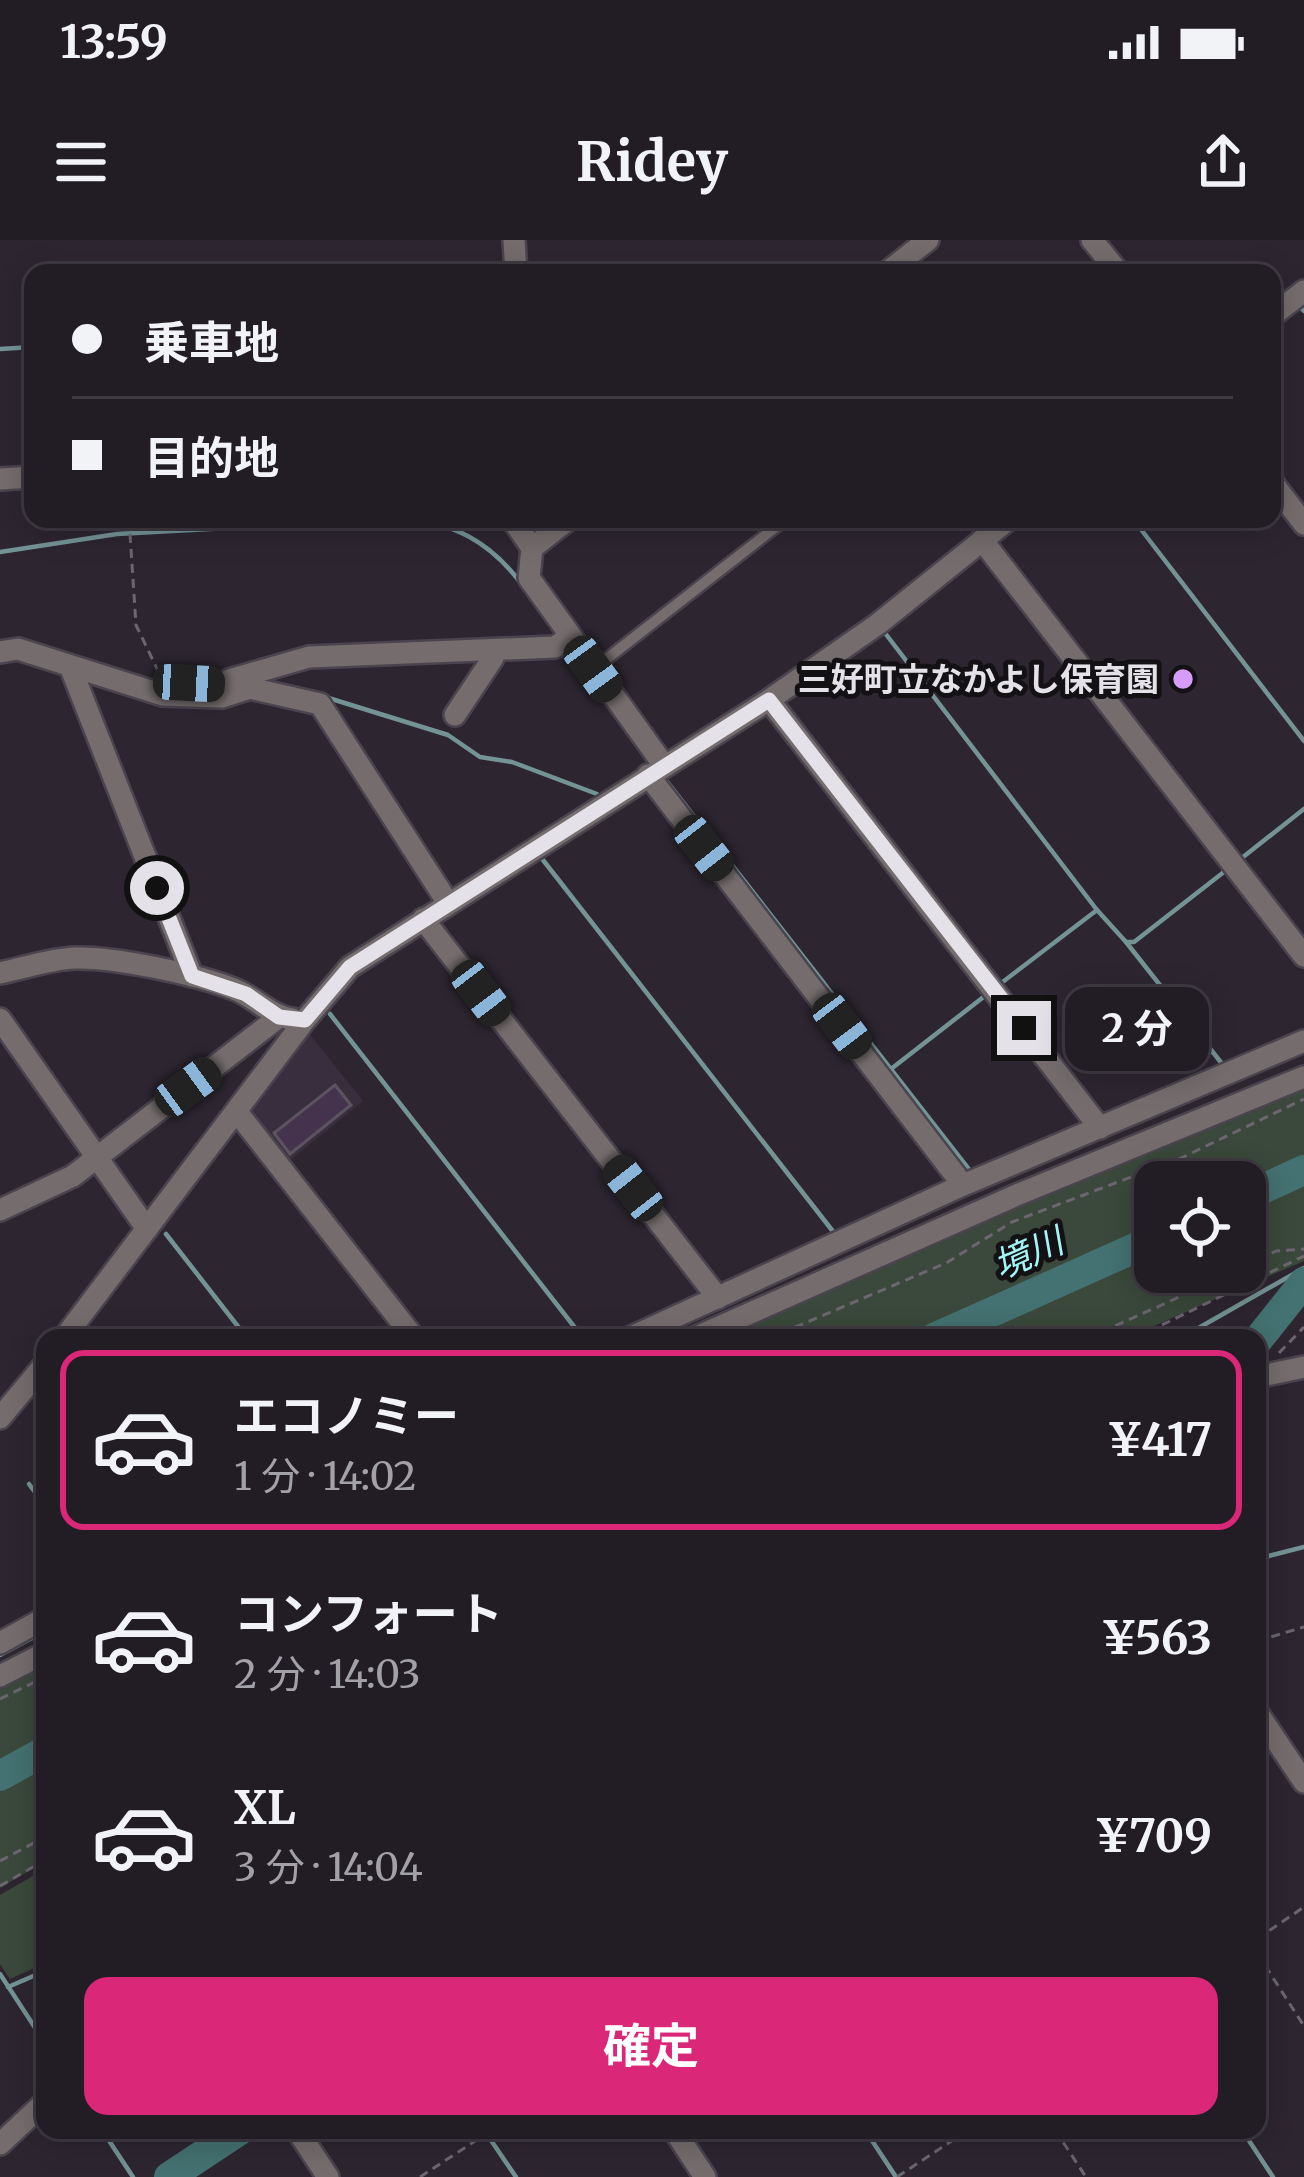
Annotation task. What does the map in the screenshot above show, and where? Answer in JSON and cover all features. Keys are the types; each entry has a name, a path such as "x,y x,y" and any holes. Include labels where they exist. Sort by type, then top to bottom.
{"street":[{"path":"897,264 928,240"},
{"path":"1281,494 1304,524"},
{"path":"518,528 532,548 529,578 655,770 963,1185"},
{"path":"532,548 558,528"},
{"path":"75,1329 305,1020 350,967 769,700 878,624 997,528"},
{"path":"982,539 1304,956"},
{"path":"0,652 18,650 185,697 222,697 309,657 556,647 570,637"},
{"path":"455,715 493,658 493,650"},
{"path":"70,666 192,976"},
{"path":"163,682 250,681 320,704 448,903"},
{"path":"769,700 1100,1128"},
{"path":"424,919 718,1298"},
{"path":"0,973 76,958 192,976 246,994 279,1017 305,1020"},
{"path":"0,1210 44,1192 98,1158 279,1017"},
{"path":"0,1019 147,1229"},
{"path":"649,1329 963,1185 1304,1041"},
{"path":"714,1329 1019,1194 1304,1077"},
{"path":"237,1112 407,1329"},
{"path":"1266,1375 1304,1367"},
{"path":"0,1418 36,1375"},
{"path":"0,1642 36,1623"},
{"path":"0,1676 36,1658"},
{"path":"1266,1725 1304,1781"},
{"path":"0,2144 36,2110"},
{"path":"302,2139 328,2177"},
{"path":"680,2139 705,2177"}],"lane":[{"path":"593,669 774,528"}],"path":[{"path":"130,528 136,625 163,682"},
{"path":"786,1329 946,1263 1012,1222 1179,1159 1304,1099"},
{"path":"1266,1256 1276,1251 1304,1252"},
{"path":"1153,1329 1304,1252"},
{"path":"1108,1329 1188,1293"},
{"path":"1266,1487 1270,1486"},
{"path":"1266,1638 1304,1627"},
{"path":"0,1699 36,1681"},
{"path":"0,1861 36,1842"},
{"path":"0,1886 36,1865"},
{"path":"1266,1933 1304,1907"},
{"path":"1266,1967 1304,2026"},
{"path":"420,2177 478,2139"},
{"path":"897,2177 954,2139"},
{"path":"1060,2139 1086,2177"}],"shaded area":[{"path":"307,1031 363,1101 283,1166 247,1113"}],"green space":[{"path":"1304,1079 1304,1261 1266,1277 1266,1161 1134,1161 1134,1293 1230,1293 1147,1329 705,1329"},
{"path":"36,1652 36,1866 0,1888 0,1670"},
{"path":"36,1874 36,1967 10,1979 0,1964 0,1895"}],"building":[{"path":"335,1085 351,1105 290,1154 274,1133"}],"waterway":[{"path":"1301,308 1304,311"},
{"path":"0,349 24,348"},
{"path":"0,552 117,534 229,528"},
{"path":"450,528 498,557 523,586"},
{"path":"1140,528 1304,741"},
{"path":"885,633 1097,910"},
{"path":"599,693 649,761"},
{"path":"322,696 448,735 480,757 512,762 597,794"},
{"path":"661,774 971,1172"},
{"path":"1238,861 1304,809"},
{"path":"543,860 835,1234"},
{"path":"1000,984 1097,910 1126,942 1134,942 1229,868"},
{"path":"1126,942 1223,1065"},
{"path":"891,1069 986,995"},
{"path":"330,1014 576,1329"},
{"path":"1103,1137 1259,1071"},
{"name":"境川","path":"1266,1187 1304,1170"},
{"path":"166,1234 240,1329"},
{"name":"境川","path":"954,1329 1134,1248"},
{"path":"1197,1329 1304,1268"},
{"path":"1266,1330 1304,1282"},
{"path":"29,1484 36,1494"},
{"path":"1266,1557 1304,1547"},
{"path":"0,1655 36,1636"},
{"name":"境川","path":"0,1776 36,1756"},
{"path":"0,1974 36,2029"},
{"path":"8,1987 36,1975"},
{"path":"108,2139 133,2177"},
{"path":"169,2177 226,2139"},
{"path":"490,2139 516,2177"},
{"path":"871,2139 896,2177"},
{"path":"1248,2139 1273,2177"}],"place":[{"name":"三好町立なかよし保育園","path":"1183,679"}],"route":[{"path":"157,888 192,976 246,994 279,1017 305,1020 350,967 769,700 1024,1028"}]}
